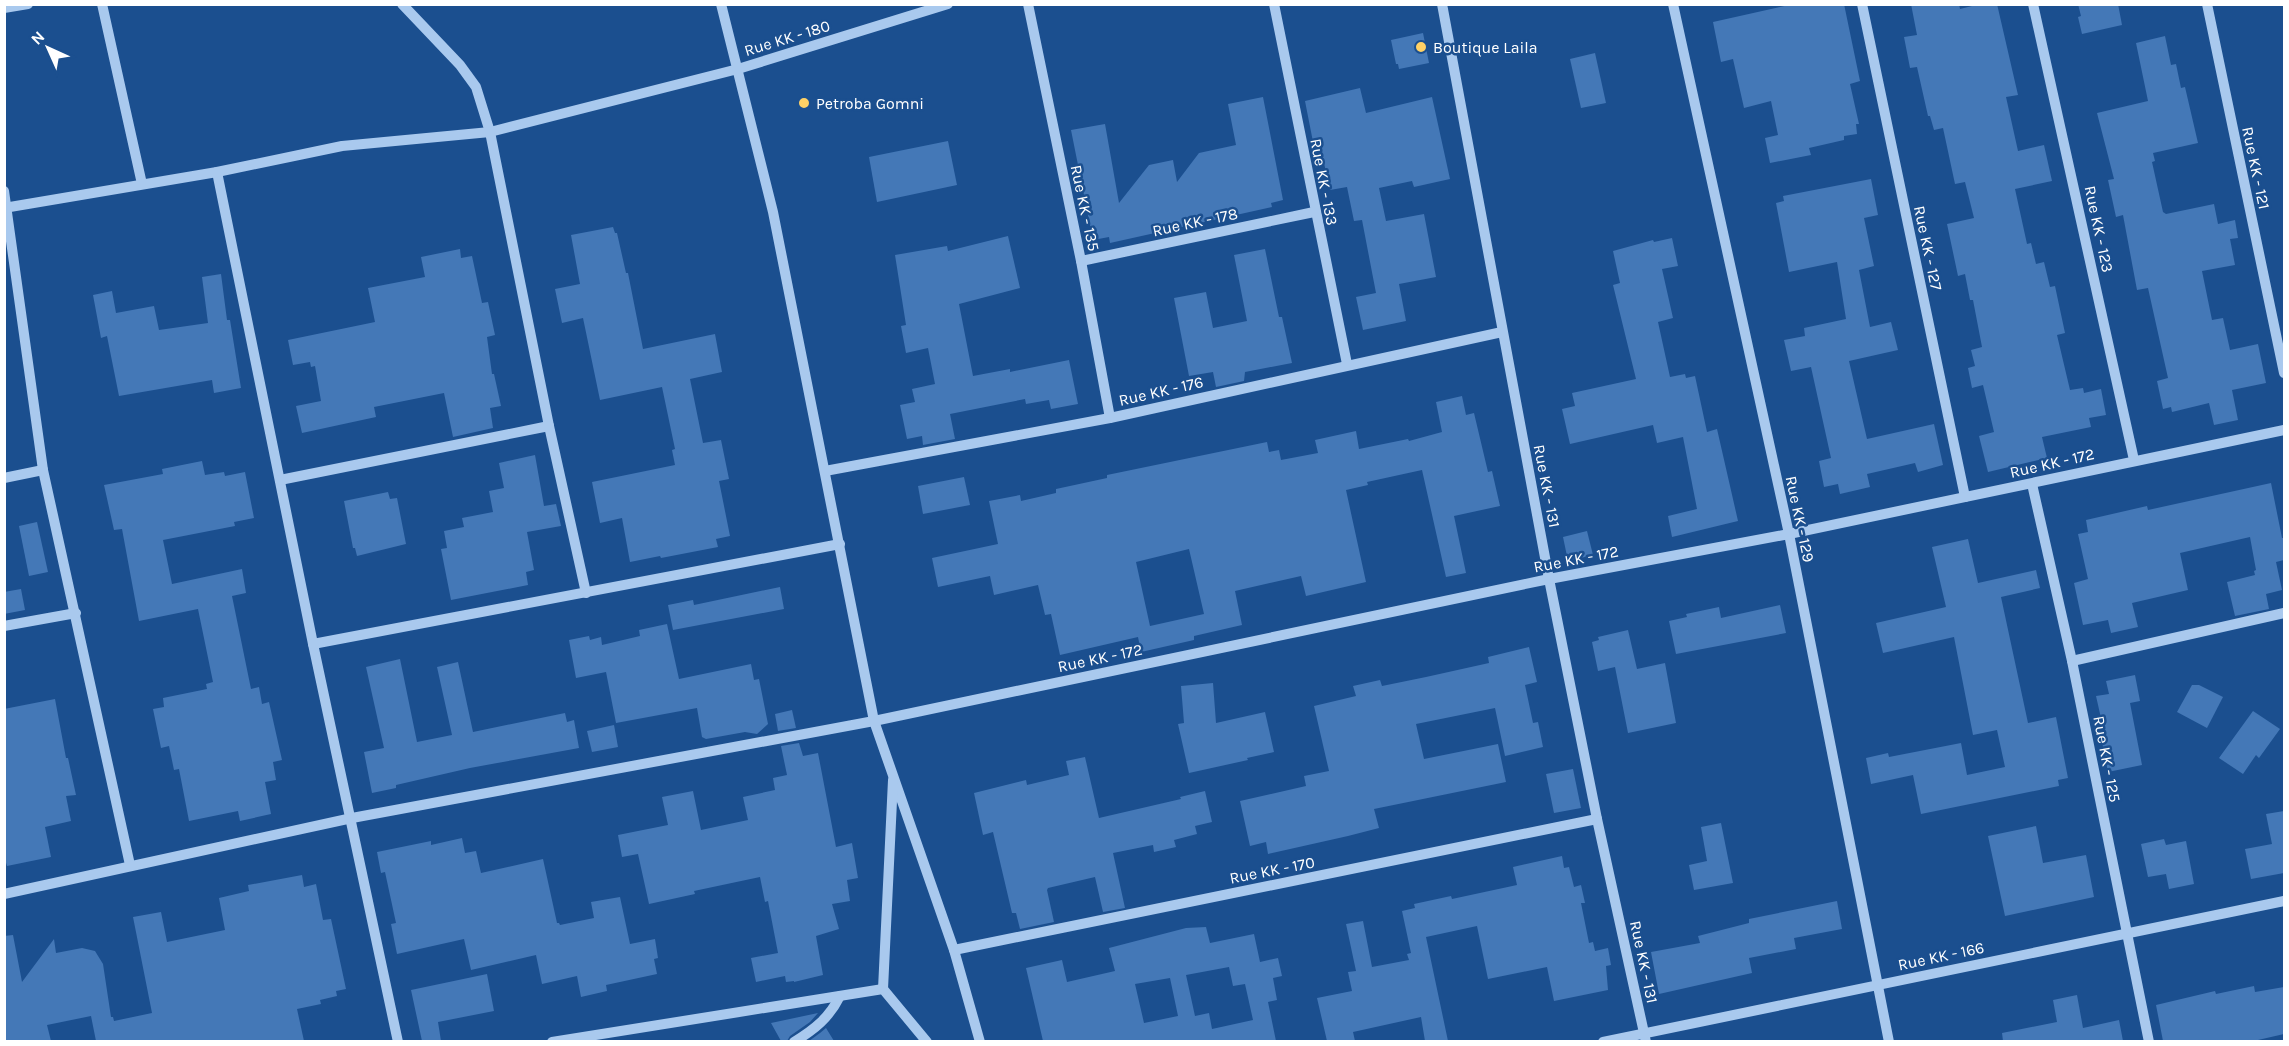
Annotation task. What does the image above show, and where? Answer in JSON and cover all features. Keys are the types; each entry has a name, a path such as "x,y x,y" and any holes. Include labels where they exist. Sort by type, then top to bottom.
{"street":[{"path":"102,4 142,184"},
{"path":"402,4 460,65 476,87 490,132 549,426 586,593"},
{"path":"721,4 773,212 874,721 954,950 980,1041"},
{"name":"Rue KK - 180","path":"6,207 217,172 342,146 490,132 738,69 931,7 948,4"},
{"name":"Rue KK - 135","path":"1028,4 1081,261 1110,418"},
{"name":"Rue KK - 133","path":"1274,4 1314,212 1347,364"},
{"name":"Rue KK - 131","path":"1442,4 1549,579 1597,819 1645,1037"},
{"name":"Rue KK - 129","path":"1673,4 1789,534 1889,1041"},
{"name":"Rue KK - 127","path":"1862,4 1965,497"},
{"name":"Rue KK - 123","path":"2033,4 2134,460"},
{"name":"Rue KK - 121","path":"2207,4 2284,373"},
{"path":"4,8 22,5"},
{"path":"217,172 313,644 398,1041"},
{"path":"4,191 43,470 130,865"},
{"name":"Rue KK - 178","path":"1081,261 1314,212"},
{"name":"Rue KK - 176","path":"825,471 1110,418 1347,364 1502,332"},
{"path":"280,480 549,426"},
{"name":"Rue KK - 172","path":"4,894 352,818 874,721 1549,579 1789,534 2284,430"},
{"path":"4,478 43,470"},
{"name":"Rue KK - 125","path":"2032,484 2072,661 2150,1041"},
{"path":"313,644 840,544"},
{"path":"4,626 76,613"},
{"path":"2072,661 2284,613"},
{"path":"893,774 883,989 927,1041"},
{"name":"Rue KK - 170","path":"954,950 1597,819"},
{"name":"Rue KK - 166","path":"1604,1041 1645,1037 1877,985 2284,901"},
{"path":"552,1041 883,989"},
{"path":"795,1041 810,1032 831,1013 840,996"}],"building":[{"path":"1793,4 1844,4 1860,81 1850,84 1859,124 1856,124 1857,134 1844,136 1844,140 1809,148 1811,155 1770,163 1765,138 1778,135 1771,101 1744,108 1733,59 1721,62 1713,22"},
{"path":"1911,4 1959,4 1960,9 1980,4 1997,4 2018,95 2006,97 2018,151 2044,145 2052,181 2015,189 2027,244 2031,243 2036,264 2044,262 2050,287 2055,286 2065,333 2057,335 2070,390 2083,388 2084,393 2101,389 2106,415 2089,418 2091,427 2042,437 2047,458 1988,472 1979,436 1994,432 1983,385 1972,388 1968,368 1975,366 1971,350 1982,347 1973,300 1970,300 1965,274 1958,276 1947,224 1974,218 1965,182 1955,184 1943,128 1934,130 1930,116 1928,116 1917,67 1910,68 1904,37 1917,35"},
{"path":"2078,4 2118,4 2122,25 2082,34"},
{"path":"1423,33 1429,63 1399,69 1391,40"},
{"path":"2165,36 2171,65 2176,64 2181,88 2185,87 2198,143 2153,153 2155,161 2152,162 2163,212 2166,214 2214,204 2218,224 2235,220 2238,238 2230,239 2235,265 2202,271 2212,320 2223,318 2230,350 2258,344 2266,383 2232,390 2238,420 2214,425 2209,403 2172,412 2171,407 2163,409 2157,381 2168,378 2148,288 2137,290 2123,215 2116,217 2108,180 2114,179 2097,113 2148,101 2136,43"},
{"path":"1595,53 1606,103 1581,108 1570,59"},
{"path":"1360,88 1366,113 1432,97 1450,179 1414,187 1412,181 1379,188 1386,221 1424,214 1436,277 1399,284 1406,321 1363,330 1356,297 1376,293 1362,220 1354,221 1347,187 1330,190 1320,145 1314,147 1305,101"},
{"path":"1263,97 1283,200 1271,203 1272,207 1110,243 1109,237 1093,240 1071,130 1105,124 1119,203 1149,165 1173,160 1177,182 1199,153 1236,145 1228,104"},
{"path":"948,141 957,185 877,202 869,157"},
{"path":"1871,179 1878,215 1864,218 1874,266 1859,270 1870,327 1891,322 1898,350 1849,361 1867,439 1934,424 1943,465 1918,472 1915,463 1867,474 1870,487 1840,494 1838,484 1824,487 1819,461 1831,458 1811,367 1791,371 1784,340 1805,336 1804,328 1846,319 1837,262 1789,272 1776,203 1784,201 1783,196"},
{"path":"613,227 617,233 626,273 628,273 643,349 715,334 722,372 690,379 703,443 721,440 729,479 719,481 730,536 716,539 718,547 630,562 622,518 600,523 592,482 675,465 672,450 675,449 662,387 600,400 583,318 562,323 555,289 580,284 571,235"},
{"path":"1008,236 1020,288 959,304 973,376 1010,369 1010,372 1069,360 1078,404 1051,409 1049,400 1026,404 1025,399 950,414 955,439 923,445 922,436 907,439 900,405 915,402 912,389 935,384 928,348 906,353 901,326 906,325 895,255 947,246 948,251"},
{"path":"1672,238 1678,266 1662,269 1673,318 1658,322 1670,377 1685,374 1686,378 1695,376 1707,432 1717,429 1738,521 1672,537 1668,516 1697,509 1683,437 1657,443 1653,425 1570,444 1562,409 1575,406 1572,393 1636,379 1613,285 1620,283 1613,251 1653,240 1654,242"},
{"path":"460,249 461,258 472,256 482,303 488,302 495,335 487,337 492,374 494,374 501,406 490,408 493,428 453,437 444,393 374,407 376,417 302,433 296,406 321,401 315,366 311,367 310,362 293,365 288,340 375,322 368,288 425,277 421,257"},
{"path":"1265,249 1279,317 1282,317 1292,363 1245,372 1244,381 1216,387 1213,372 1189,376 1174,298 1206,292 1213,328 1247,321 1234,255"},
{"path":"221,274 227,320 230,320 241,388 214,393 212,380 119,396 107,336 101,338 93,295 112,291 116,313 154,306 159,330 208,323 202,277"},
{"path":"1462,396 1466,415 1474,413 1488,472 1492,471 1500,506 1454,516 1466,573 1446,577 1422,470 1367,482 1368,485 1346,490 1366,582 1306,596 1301,576 1235,591 1242,625 1194,636 1194,640 1141,652 1138,637 1060,655 1051,614 1045,615 1038,585 994,595 990,576 938,587 932,558 998,544 989,501 1020,495 1021,501 1056,493 1056,489 1107,478 1107,475 1267,442 1269,452 1279,450 1281,460 1318,453 1315,440 1356,431 1359,449 1408,439 1409,441 1442,432 1436,402","holes":["1189,549 1204,614 1150,626 1136,562"]},
{"path":"535,455 544,506 556,504 561,526 527,532 534,570 526,572 528,585 451,600 441,549 447,548 444,531 464,527 462,518 493,512 489,491 504,488 499,463"},
{"path":"202,461 205,475 224,472 225,476 245,472 254,518 234,522 235,526 163,540 172,584 242,569 246,593 232,596 251,689 259,687 262,704 269,702 282,760 273,762 276,780 265,782 271,814 240,821 238,811 189,821 179,769 174,770 169,746 161,748 153,709 164,707 163,698 207,689 206,684 213,682 198,609 139,621 122,529 114,530 104,485 163,474 162,469"},
{"path":"964,477 970,505 923,514 918,486"},
{"path":"2271,483 2282,538 2284,538 2284,560 2276,562 2282,590 2266,594 2269,609 2235,616 2227,582 2255,575 2250,537 2180,553 2188,590 2132,603 2138,627 2111,633 2108,620 2083,625 2074,583 2088,579 2078,534 2088,532 2086,520 2147,506 2148,510"},
{"path":"388,492 390,499 397,498 406,544 357,556 353,548 344,501"},
{"path":"37,522 48,572 29,576 19,526"},
{"path":"1587,531 1593,555 1568,561 1563,537"},
{"path":"1968,539 1978,583 2036,570 2040,588 2001,597 2028,723 2056,717 2068,778 2058,780 2059,786 1921,814 1913,775 1871,784 1866,758 1888,753 1889,757 1961,743 1967,775 2005,767 1997,730 1973,735 1954,637 1883,653 1876,623 1946,607 1932,547"},
{"path":"780,587 784,609 673,630 668,605 693,600 694,605"},
{"path":"21,589 25,610 4,614 4,592"},
{"path":"1780,605 1786,633 1676,654 1669,621 1687,617 1686,614 1719,607 1721,618"},
{"path":"667,624 679,679 751,664 754,680 759,679 768,724 757,734 745,732 706,739 702,737 697,708 616,723 606,672 576,678 569,640 589,636 590,640 601,637 602,645 640,636 639,630"},
{"path":"1628,630 1637,669 1665,663 1676,723 1628,733 1615,667 1598,671 1592,642 1599,640 1598,637"},
{"path":"1529,647 1537,682 1525,685 1533,723 1538,722 1543,747 1505,756 1495,708 1416,724 1424,759 1498,744 1506,782 1374,809 1379,828 1348,836 1268,854 1266,842 1250,846 1240,801 1306,786 1304,776 1329,771 1314,706 1356,696 1353,686 1380,680 1382,686 1426,677 1489,663 1488,657"},
{"path":"400,659 417,742 452,735 437,667 458,662 473,732 565,713 567,722 574,720 579,748 470,768 396,785 396,788 372,793 364,752 384,748 366,667"},
{"path":"2135,675 2140,701 2130,703 2142,765 2108,772 2101,737 2105,736 2096,696 2109,694 2106,681"},
{"path":"1213,683 1216,723 1265,712 1274,752 1189,773 1178,724 1184,723 1181,686"},
{"path":"2192,685 2199,685 2223,697 2207,728 2177,712"},
{"path":"55,699 66,758 68,758 76,795 66,796 71,821 45,827 51,857 7,866 4,856 4,709"},
{"path":"792,710 796,728 778,731 775,714"},
{"path":"2253,711 2280,729 2259,758 2256,755 2243,774 2219,758"},
{"path":"614,725 618,747 592,752 587,731"},
{"path":"799,743 803,756 818,753 836,847 852,843 858,878 847,880 850,901 832,904 839,929 816,936 823,975 794,982 786,982 785,976 756,982 751,958 778,953 768,901 765,902 760,877 694,891 695,894 649,904 638,854 622,857 618,835 668,825 662,797 693,791 701,830 748,820 743,797 775,790 773,778 787,775 781,746"},
{"path":"1085,757 1099,818 1181,799 1180,797 1205,791 1212,822 1195,826 1197,834 1174,840 1176,847 1154,852 1153,845 1113,853 1125,908 1103,912 1095,877 1048,888 1054,922 1020,929 1016,913 1012,913 993,832 983,835 974,793 1026,780 1027,785 1069,775 1066,761"},
{"path":"1573,769 1581,808 1554,813 1546,774"},
{"path":"2284,811 2284,873 2251,879 2245,849 2272,844 2266,814"},
{"path":"1721,823 1733,883 1694,890 1689,865 1707,861 1701,827"},
{"path":"2036,826 2043,863 2086,855 2094,897 2005,916 1988,836"},
{"path":"462,838 465,853 476,851 481,873 543,859 557,923 560,925 594,918 591,902 620,897 630,944 655,939 658,958 654,959 657,974 606,985 607,991 581,997 577,976 542,984 536,955 471,970 464,939 397,954 391,924 396,923 385,872 381,873 377,852 431,841 431,845"},
{"path":"2164,839 2166,845 2186,841 2194,884 2169,889 2166,874 2148,877 2141,844"},
{"path":"1562,856 1564,868 1569,867 1574,887 1581,885 1585,903 1581,903 1589,943 1593,942 1595,951 1608,948 1611,965 1606,966 1608,990 1554,1001 1547,967 1488,979 1477,926 1426,937 1448,1041 1425,1041 1421,1017 1353,1032 1355,1041 1327,1041 1317,998 1352,991 1348,972 1356,971 1346,924 1363,921 1372,967 1409,960 1407,954 1411,953 1402,911 1415,908 1414,904 1451,896 1452,899 1517,885 1513,867"},
{"path":"302,875 304,887 316,884 323,920 331,919 346,989 336,991 337,996 320,1000 321,1004 297,1009 304,1041 96,1041 91,1016 47,1025 51,1041 4,1041 4,936 13,935 22,982 54,939 56,953 82,948 95,951 103,964 111,1017 114,1021 152,1013 133,917 161,912 167,942 225,930 219,898 249,891 248,885"},
{"path":"1837,901 1842,929 1794,938 1796,949 1749,958 1752,973 1659,994 1651,952 1700,943 1698,936 1749,923 1749,919"},
{"path":"1206,927 1210,943 1254,934 1260,962 1278,958 1282,976 1273,978 1277,1000 1268,1002 1276,1041 1043,1041 1026,968 1062,960 1067,982 1115,971 1109,948 1186,928","holes":["1229,967 1233,986 1245,984 1253,1020 1212,1029 1209,1013 1195,1016 1186,975","1170,978 1178,1016 1144,1023 1135,984"]},
{"path":"487,974 494,1011 438,1022 441,1041 422,1041 411,990"},
{"path":"2254,986 2255,992 2284,987 2284,1034 2258,1041 2163,1041 2156,1005 2215,991 2216,994"},
{"path":"2077,995 2083,1028 2119,1020 2123,1041 2003,1041 2002,1033 2057,1022 2053,1000"},
{"path":"818,1013 787,1041 781,1041 771,1023"},
{"path":"826,1028 834,1041 809,1041 820,1033"}],"place":[{"name":"Boutique Laila","path":"1421,47"},
{"name":"Petroba Gomni","path":"804,103"}]}
